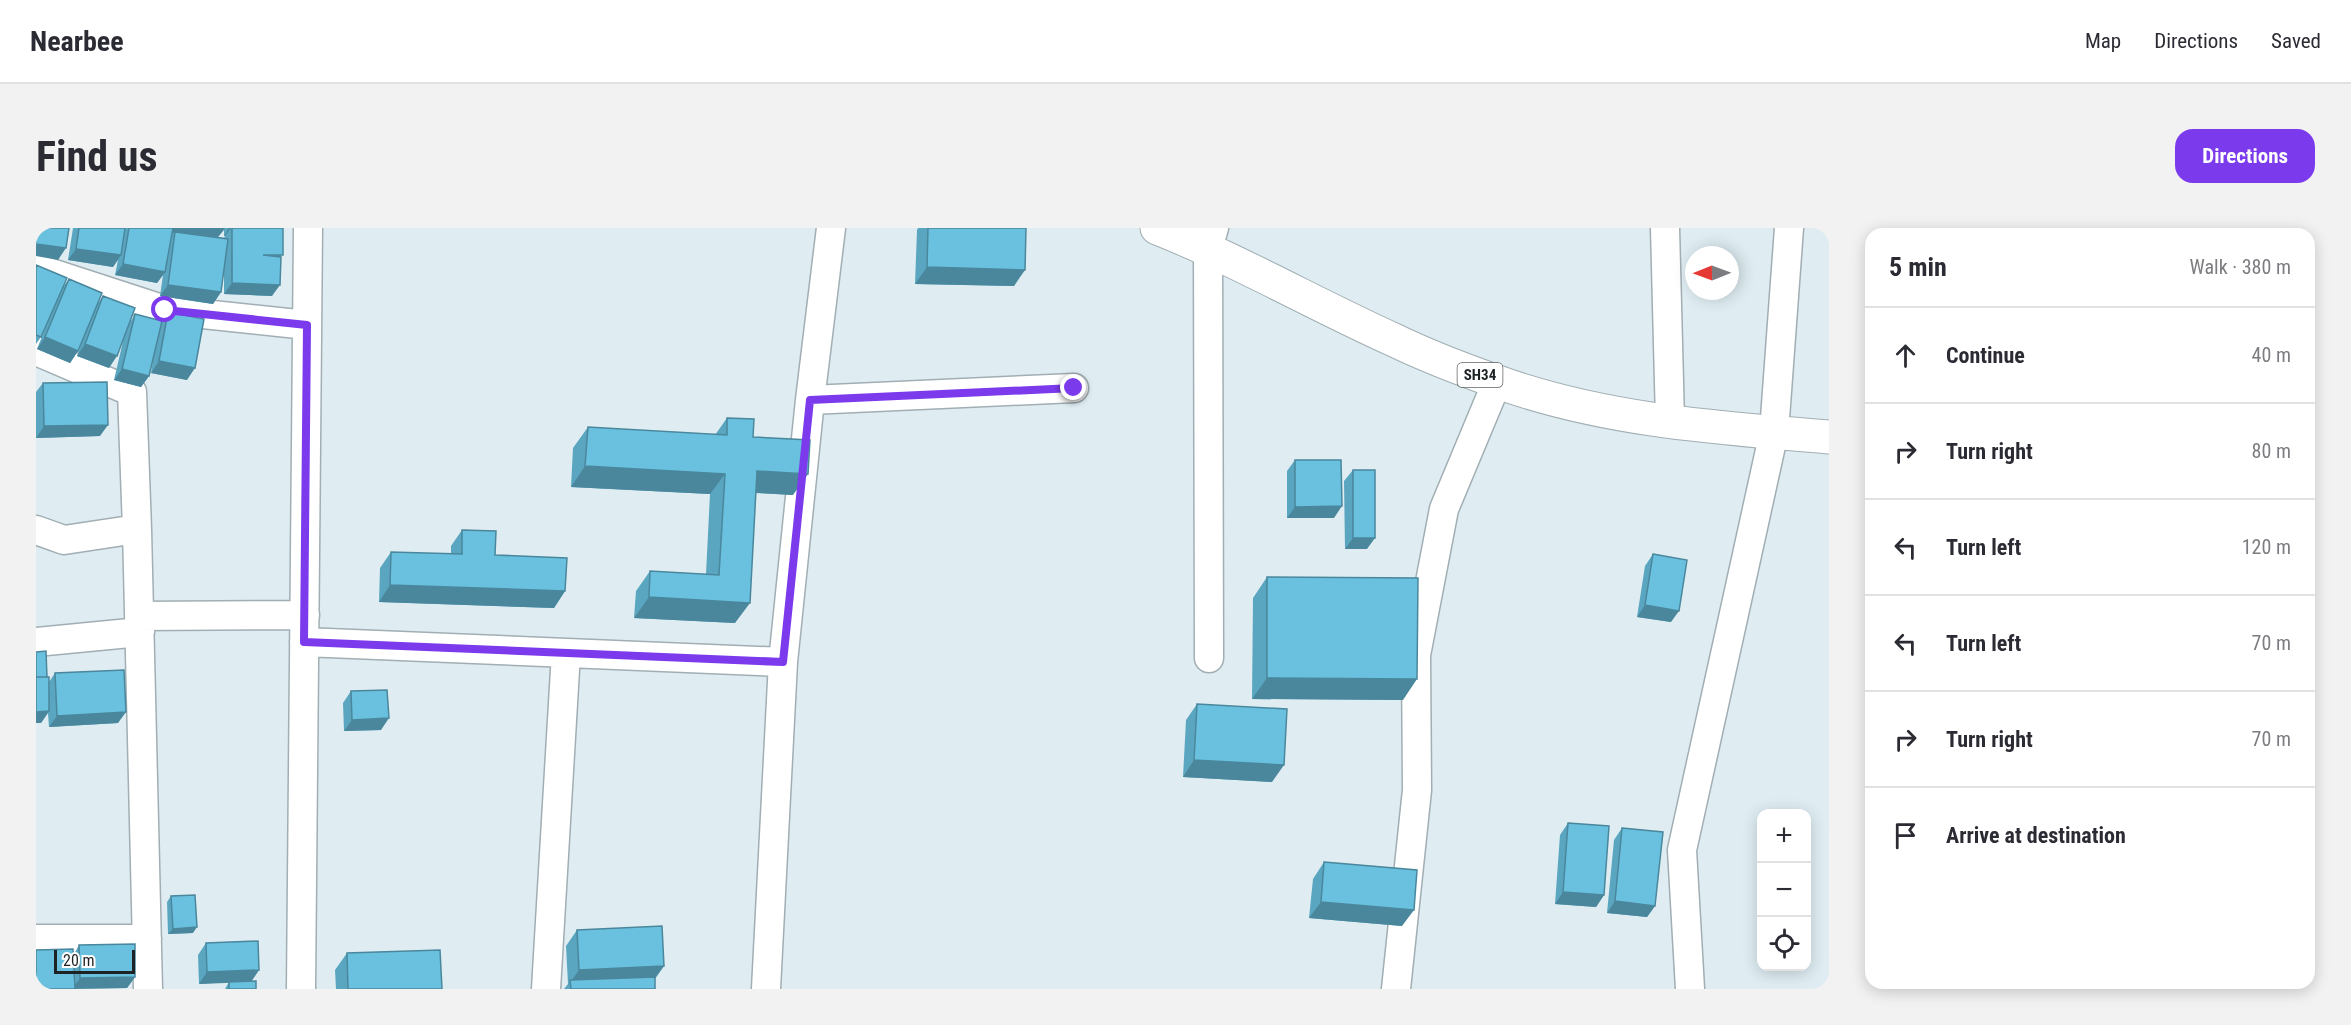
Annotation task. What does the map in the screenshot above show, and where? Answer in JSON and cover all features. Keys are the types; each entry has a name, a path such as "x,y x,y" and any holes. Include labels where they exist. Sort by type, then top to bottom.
{"main road":[{"name":"SH34","path":"1157,228 1211,238 1395,341 1497,382 1585,408 1670,421 1829,437"}],"street":[{"path":"301,989 308,228"},
{"path":"766,989 783,662 810,400 831,228"},
{"path":"1665,228 1670,421"},
{"path":"1690,989 1682,850 1774,432 1789,228"},
{"path":"1209,658 1211,238"},
{"path":"36,268 165,310 307,325"},
{"path":"36,351 132,392 148,989"},
{"path":"1396,989 1418,790 1416,655 1444,509 1497,382"},
{"path":"810,400 1074,388"},
{"path":"36,530 64,540 137,529"},
{"path":"36,642 139,624 304,629 566,653 783,662"},
{"path":"546,989 566,653"},
{"path":"36,939 147,939"}],"building":[{"path":"36,228 69,228 66,248 36,244"},
{"path":"79,228 125,228 121,255 76,249"},
{"path":"129,228 173,228 165,272 123,264"},
{"path":"232,228 283,228 283,255 263,255 281,257 280,285 232,283"},
{"path":"928,228 1026,228 1025,270 927,267"},
{"path":"175,232 228,239 221,292 168,285"},
{"path":"36,265 67,278 41,337 36,335"},
{"path":"69,279 102,293 78,351 45,337"},
{"path":"103,296 135,308 117,356 85,344"},
{"path":"168,312 204,319 195,368 159,361"},
{"path":"135,314 162,321 149,376 122,369"},
{"path":"107,382 108,425 44,426 43,383"},
{"path":"727,418 754,419 753,437 810,440 808,474 757,471 750,603 649,597 650,571 719,575 725,474 585,466 588,427 727,435"},
{"path":"1295,460 1341,460 1342,506 1295,507"},
{"path":"1353,470 1375,470 1375,538 1353,538"},
{"path":"462,530 496,531 495,555 567,558 565,591 390,585 391,552 462,554"},
{"path":"1653,554 1687,560 1679,611 1645,605"},
{"path":"1267,577 1418,578 1417,679 1267,678"},
{"path":"46,651 47,677 36,677 36,652"},
{"path":"124,670 126,712 57,716 55,673"},
{"path":"36,677 49,677 49,711 36,712"},
{"path":"387,690 389,718 352,720 351,691"},
{"path":"1197,704 1287,709 1284,765 1194,760"},
{"path":"1568,823 1609,826 1604,895 1563,892"},
{"path":"1622,828 1663,832 1655,906 1615,901"},
{"path":"1324,862 1417,870 1414,910 1321,902"},
{"path":"195,895 197,927 173,929 171,896"},
{"path":"662,926 664,966 579,970 577,930"},
{"path":"258,941 259,970 207,972 206,943"},
{"path":"135,944 135,977 80,978 79,945"},
{"path":"73,949 75,989 36,989 36,950"},
{"path":"440,950 442,989 348,989 347,953"},
{"path":"655,977 655,989 571,989 570,980"},
{"path":"256,981 256,989 229,989 229,982"}],"route":[{"path":"165,310 307,325 304,642 783,662 810,400 1074,388"}]}
